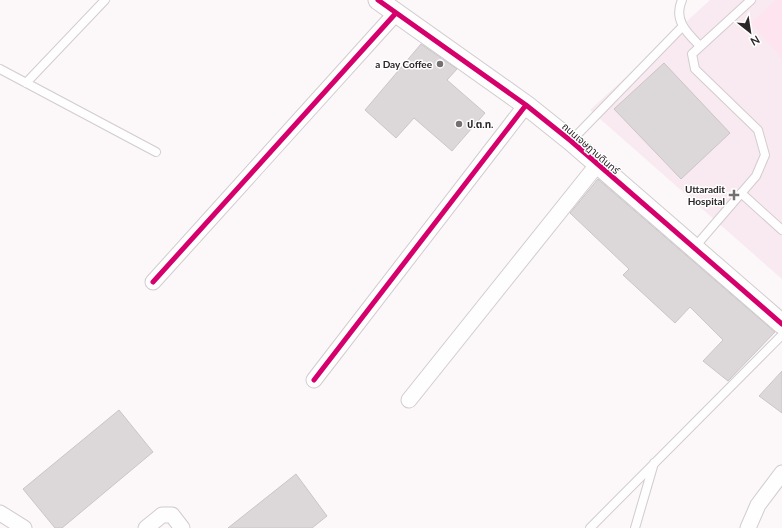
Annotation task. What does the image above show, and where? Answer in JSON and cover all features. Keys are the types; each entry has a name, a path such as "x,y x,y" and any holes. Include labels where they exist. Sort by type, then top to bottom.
{"street":[{"name":"ถนนเจษฎาบดินทร์","path":"378,0 526,106 571,141 597,165 692,244 694,248 782,324"},
{"path":"152,282 396,13"},
{"path":"314,380 526,106"},
{"path":"409,400 597,165"},
{"path":"748,528 758,505 782,473"},
{"path":"0,513 24,528"},
{"path":"146,528 162,514 172,515 182,528"}],"lane":[{"path":"26,83 105,0"},
{"path":"682,0 680,14 682,27 700,46"},
{"path":"694,248 756,176 764,155 758,130 695,69 692,54 751,0"},
{"path":"571,141 682,27"},
{"path":"0,69 156,152"},
{"path":"741,193 782,230"},
{"path":"590,528 655,460 782,334"},
{"path":"635,528 655,460"}],"shaded area":[{"name":"Uttaradit Hospital","path":"710,0 782,0 782,279 590,110"},
{"path":"776,0 782,0 782,59 751,23"}],"building":[{"path":"421,44 457,69 447,80 485,113 452,151 414,118 396,138 365,110"},
{"path":"664,63 730,133 681,179 614,109"},
{"path":"598,179 775,332 728,381 703,361 723,340 690,307 675,323 623,275 629,269 570,213"},
{"path":"782,371 782,413 759,396"},
{"path":"119,410 153,452 62,528 55,528 23,489"},
{"path":"296,474 327,516 312,528 228,528"}],"cycle path":[{"path":"378,0 526,105 571,141 782,324"},
{"path":"153,282 396,13"},
{"path":"314,380 526,105"}],"place":[{"name":"a Day Coffee","path":"440,64"},
{"name":"ป.ต.ท.","path":"459,124"},
{"name":"Uttaradit Hospital","path":"734,195"}]}
